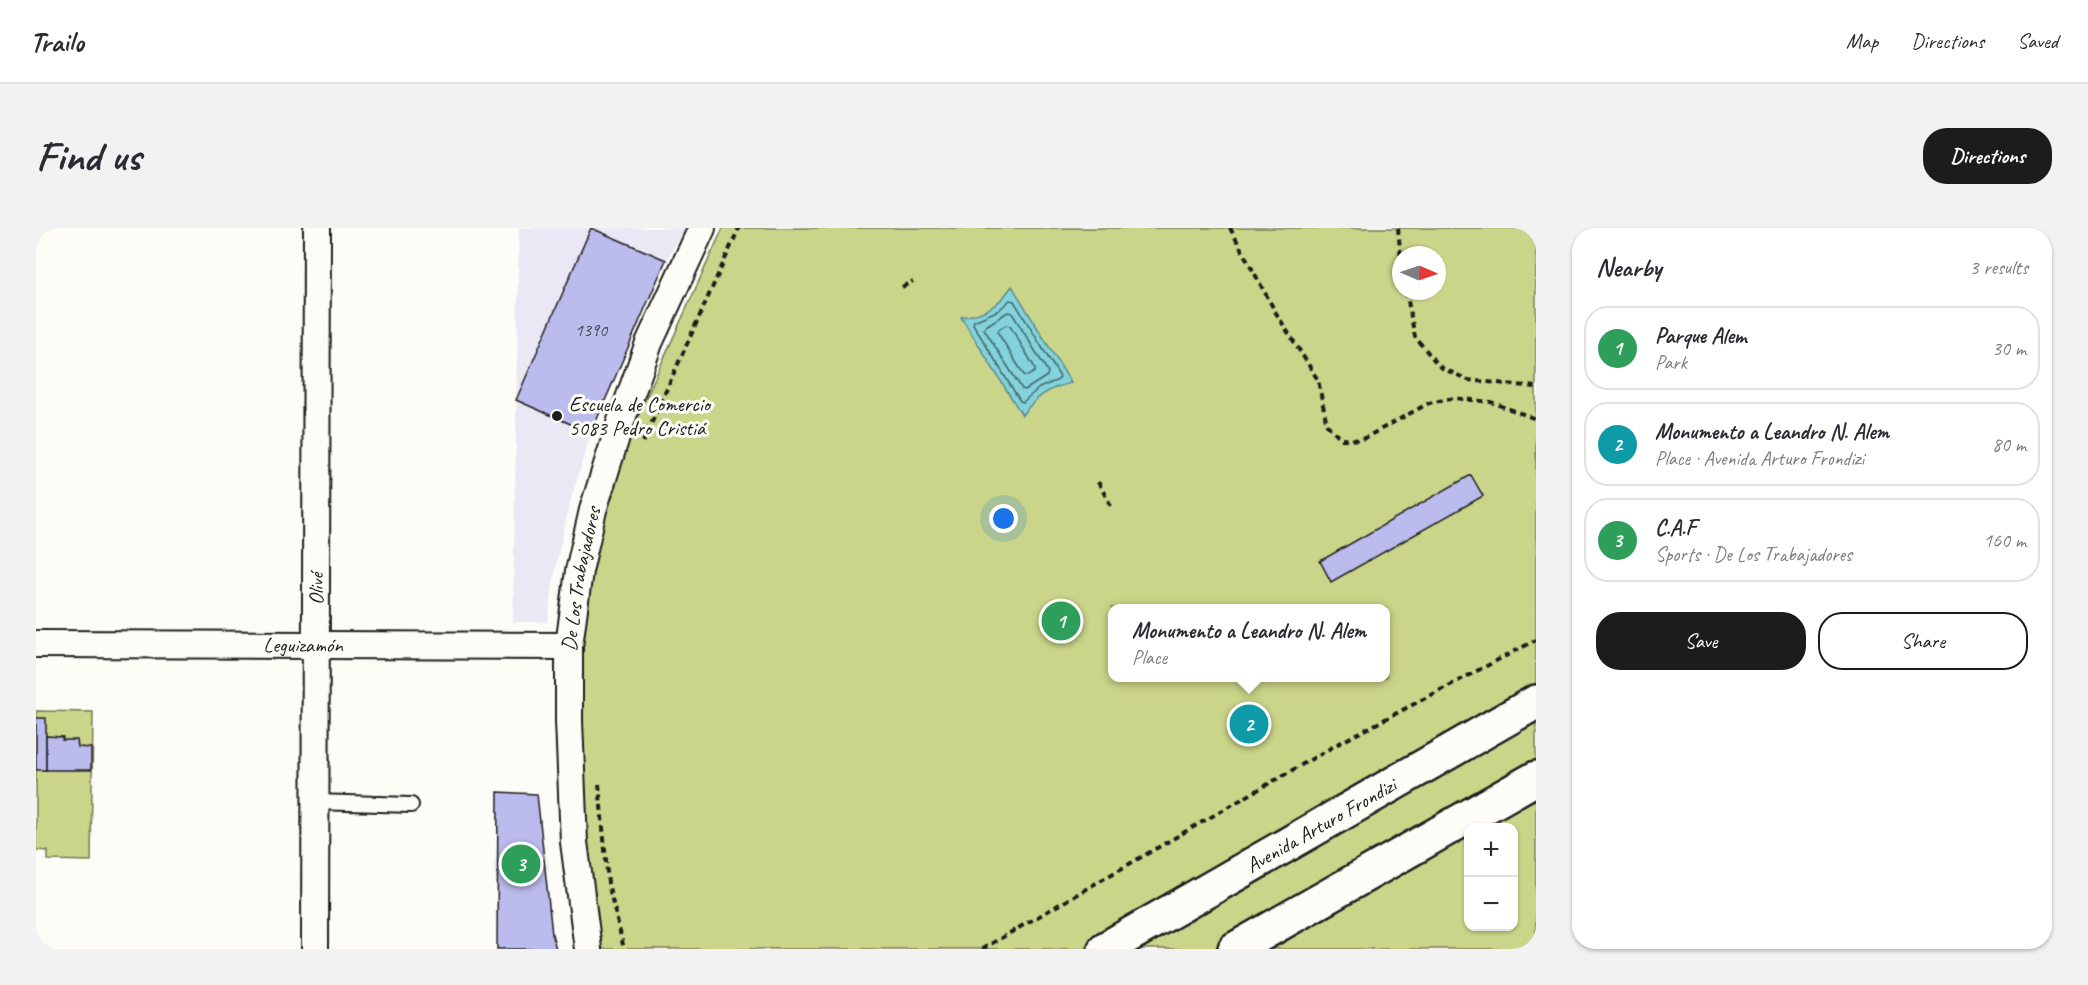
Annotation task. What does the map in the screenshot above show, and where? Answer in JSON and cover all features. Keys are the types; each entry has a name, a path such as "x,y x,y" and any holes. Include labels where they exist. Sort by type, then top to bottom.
{"main road":[{"name":"Avenida Arturo Frondizi","path":"1105,949 1536,702"},
{"path":"1235,949 1536,778"}],"street":[{"name":"Olivé","path":"315,949 317,228"},
{"name":"De Los Trabajadores","path":"588,949 574,842 569,722 568,646 581,561 593,510 649,343 702,228"},
{"name":"Leguizamón","path":"36,644 568,646"}],"lane":[{"path":"316,802 411,805"}],"path":[{"path":"640,448 739,228"},
{"path":"1230,228 1276,313 1318,380 1327,425 1342,439 1361,441 1429,403 1454,398 1491,402 1536,419"},
{"path":"1398,228 1400,246"},
{"path":"902,287 913,281"},
{"path":"1408,300 1415,337 1440,367 1468,380 1536,387"},
{"path":"1098,483 1111,506"},
{"path":"982,949 1334,746 1536,640"},
{"path":"599,778 608,883 624,949"}],"shaded area":[{"name":"Escuela de Comercio 5083 Pedro Cristiá","path":"519,228 686,228 666,260 591,433 572,495 557,558 548,622 513,622"}],"green space":[{"path":"723,228 1536,228 1536,949 601,949 582,808 581,665 597,533 639,413"},
{"path":"36,711 93,712 91,861 48,860 48,851 36,850"}],"water":[{"path":"1012,286 1071,383 1044,394 1022,415 961,317 977,314 990,308 1002,299"}],"building":[{"path":"591,228 666,260 591,433 516,400"},
{"path":"1471,475 1483,496 1331,582 1320,561"},
{"path":"36,718 46,718 46,770 36,770"},
{"path":"46,736 63,737 62,740 77,740 78,747 91,748 91,770 46,770"},
{"path":"498,792 537,794 552,934 556,949 497,949"}],"place":[{"name":"Escuela de Comercio 5083 Pedro Cristiá","path":"557,416"},
{"name":"Parque Alem","path":"1061,621"},
{"name":"Monumento a Leandro N. Alem","path":"1249,724"},
{"name":"C.A.F","path":"521,864"}]}
